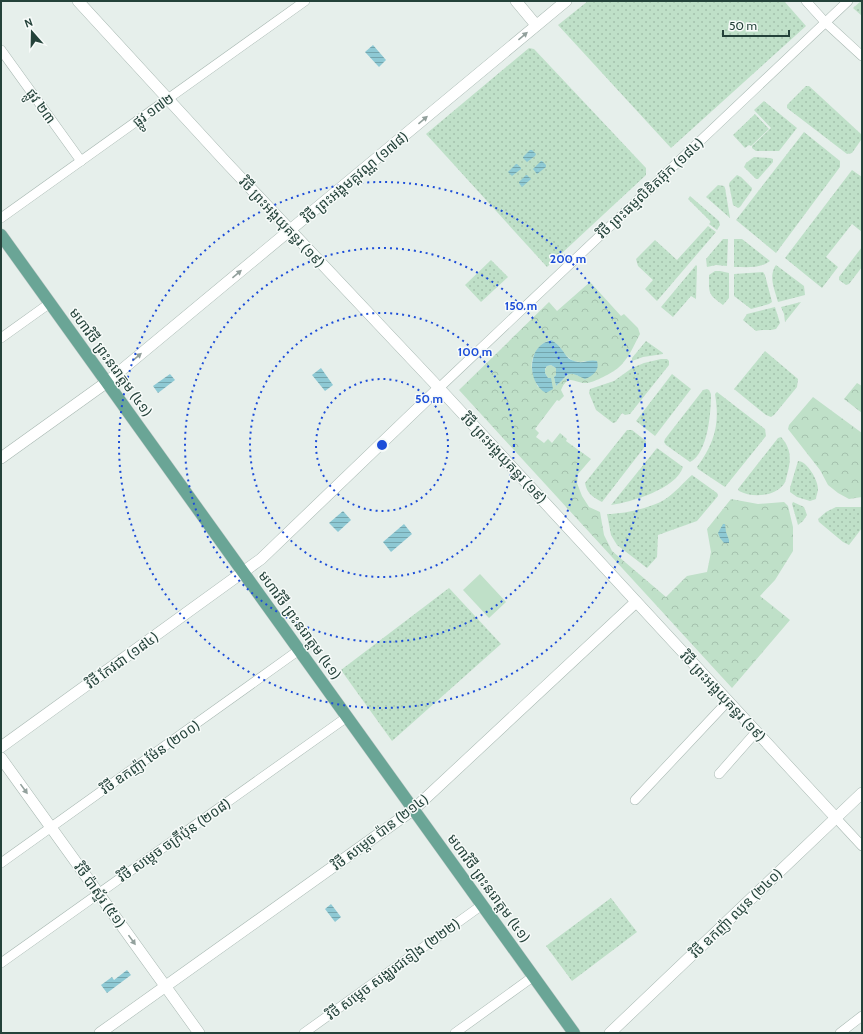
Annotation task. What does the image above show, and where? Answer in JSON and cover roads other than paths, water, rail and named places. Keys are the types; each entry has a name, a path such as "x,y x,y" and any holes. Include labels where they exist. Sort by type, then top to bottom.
{"main road":[{"name":"មហាវិថី ព្រះនរោត្តម (៤១)","path":"1,235 574,1033"}],"street":[{"name":"វិថី ព្រះអង្គយុគន្ធរ (១៩)","path":"78,1 439,388 862,846"},
{"name":"ផ្លូវ ១៧២","path":"1,218 304,1"},
{"path":"516,1 536,25"},
{"name":"វិថី ព្រះអង្គមគ្គវណ្ណ (១៧៨)","path":"1,458 107,382 566,1"},
{"path":"806,1 825,22 862,56"},
{"name":"វិថី ព្រះធម្មលិខិតអ៊ុក (១៨៤)","path":"243,572 261,559 439,388 848,1"},
{"name":"ផ្លូវ ២៣","path":"1,50 80,161"},
{"path":"1,338 50,303"},
{"name":"វិថី កែវជា (១៨៤)","path":"1,747 243,572"},
{"name":"វិថី សម្តេច ប៉ាន (២១៤)","path":"100,1033 414,809 636,602"},
{"name":"វិថី ឧកញ៉ា ម៉ែន (២០០)","path":"1,863 299,650"},
{"path":"635,800 728,702"},
{"name":"វិថី សម្តេច ចក្រីប៉ុន (២០៨)","path":"1,963 347,717"},
{"path":"719,774 756,732"},
{"name":"វិថី ប៉ាស្ទ័រ (៥១)","path":"1,758 199,1033"},
{"name":"វិថី ឧកញ៉ា ឈុន (២៤០)","path":"610,1033 862,793"},
{"name":"វិថី សម្តេច សង្ឈរជទៀង (២២២)","path":"304,1033 482,905"},
{"path":"455,1033 534,976"},
{"path":"840,1033 862,1016"}],"water":[{"path":"373,45 386,60 379,67 365,52"},
{"path":"530,150 536,154 527,162 523,157"},
{"path":"541,161 546,165 546,167 537,174 533,169"},
{"path":"516,164 521,169 512,176 508,172"},
{"path":"526,175 531,179 522,187 519,182"},
{"path":"552,340 571,360 581,362 592,360 597,361 597,370 585,379 575,374 569,374 556,386 554,377 556,375 556,368 551,365 547,366 545,373 548,378 551,378 553,389 546,393 539,388 535,381 532,364 538,348 544,343"},
{"path":"321,368 333,385 325,391 312,375"},
{"path":"170,374 175,380 158,393 153,386"},
{"path":"343,511 351,520 338,532 329,523"},
{"path":"404,524 412,534 391,552 383,542"},
{"path":"723,524 725,524 729,543 724,543 718,533"},
{"path":"331,904 341,917 335,922 325,909"},
{"path":"127,970 131,975 107,993 101,985 112,977 114,980"}]}
